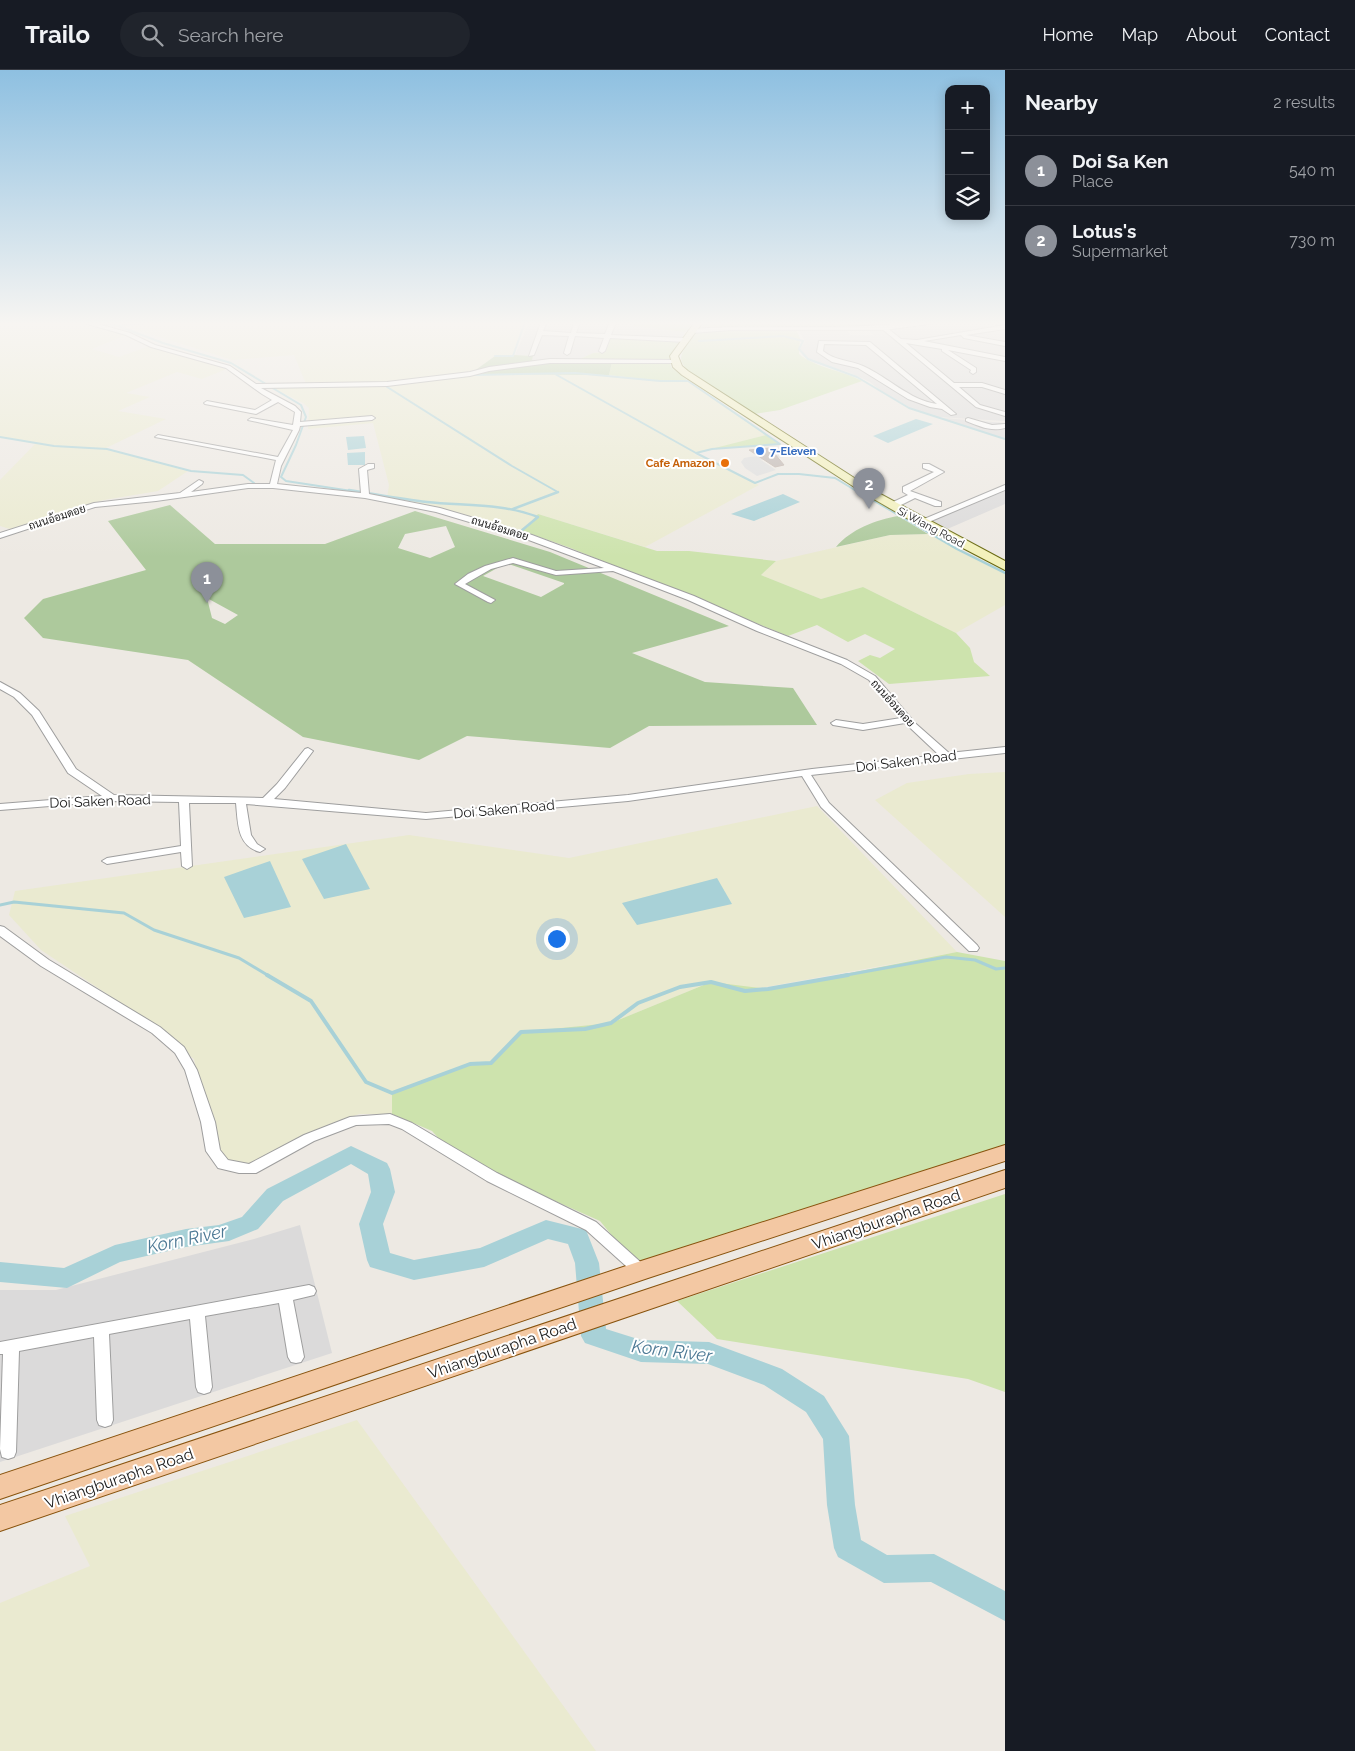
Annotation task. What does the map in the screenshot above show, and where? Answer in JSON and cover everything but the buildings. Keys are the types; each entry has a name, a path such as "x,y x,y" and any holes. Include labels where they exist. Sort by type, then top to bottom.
{"main road":[{"name":"Si Wiang Road","path":"727,400 836,472 892,506 1005,566"},
{"name":"Vhiangburapha Road","path":"0,1487 642,1271 1005,1153"},
{"name":"Vhiangburapha Road","path":"0,1518 1005,1179"}],"street":[{"path":"207,404 256,412 276,400"},
{"path":"273,486 280,459 296,426 298,412 281,400"},
{"path":"915,400 924,404 944,407"},
{"path":"936,400 952,414"},
{"path":"971,400 978,406 1005,414"},
{"path":"251,420 296,426 372,418"},
{"path":"968,420 995,429 1005,426"},
{"path":"158,437 280,459"},
{"path":"365,496 362,469 371,466"},
{"path":"926,466 940,472 906,489 907,492 938,504"},
{"path":"182,495 199,482"},
{"name":"ถนนอ้อมดอย","path":"0,536 94,505 248,486 273,486 365,496 437,510 529,537 691,598 760,629 844,662 872,678 907,720 947,757"},
{"path":"921,522 1005,487"},
{"path":"892,506 914,495"},
{"path":"491,600 459,584 501,562 509,560 518,560 549,572 558,573 614,570"},
{"path":"0,685 17,695 36,713 72,771 112,798"},
{"path":"836,723 863,727 907,720"},
{"name":"Doi Saken Road","path":"0,807 112,798 266,801 426,816 628,798 1005,750"},
{"path":"266,801 282,786 308,751"},
{"path":"806,774 825,804 973,948"},
{"path":"184,800 186,866"},
{"path":"241,801 246,837 251,846 260,849"},
{"path":"107,861 186,848"},
{"path":"0,930 45,963 156,1030 180,1050 191,1070 208,1122 212,1151 223,1164 251,1169 309,1138 355,1120 390,1119 406,1126 492,1177 591,1226 642,1271"},
{"path":"8,1452 5,1347 309,1291"},
{"path":"285,1295 296,1357"},
{"path":"198,1311 204,1387"},
{"path":"101,1330 105,1420"}],"shaded area":[{"path":"898,400 1005,400 1005,421 937,417 909,407"},
{"path":"942,419 1005,423 1005,439"},
{"path":"782,454 785,457 761,460 776,470 757,476 745,468 741,462 744,458 749,457"},
{"path":"1005,487 1005,504 945,530 926,520"},
{"path":"300,1225 332,1353 0,1462 0,1290 56,1290 254,1239"}],"green space":[{"path":"0,400 142,400 118,411 166,419 104,449 188,471 158,491 104,500 10,529 0,526 0,480 35,444 0,437"},
{"path":"298,400 716,400 766,435 694,454 759,485 645,547 538,514 521,531 438,507 387,498 389,485 373,423 308,429 309,408"},
{"path":"733,400 807,400 780,410 754,414"},
{"path":"766,435 780,444 711,449"},
{"path":"170,505 215,544 325,544 415,511 550,552 729,626 632,653 705,682 793,688 817,725 649,726 610,748 467,736 419,760 303,737 188,660 43,638 24,618 43,599 146,570 108,521","holes":["446,526 455,547 430,558 398,548 405,534","506,563 564,584 541,597 483,576","207,598 238,615 225,624 212,618"]},
{"path":"538,514 657,551 689,551 776,561 761,575 821,599 863,587 956,633 970,648 974,662 990,676 889,684 858,661 870,655 880,658 895,649 865,634 848,642 817,625 788,636 568,547 522,531"},
{"path":"898,516 928,534 890,535 836,547 849,535 864,526"},
{"path":"928,534 1005,573 1005,605 956,633 863,587 821,599 761,575 776,561 890,535"},
{"path":"1005,772 1005,917 875,800 907,783 969,774"},
{"path":"817,806 957,952 745,991 711,982 611,1023 522,1032 491,1063 461,1067 392,1093 392,1114 359,1114 309,1135 250,1165 235,1165 213,1151 194,1059 107,994 41,950 9,915 15,891 409,835 569,858"},
{"path":"957,952 1005,961 1005,1145 641,1271 600,1221 499,1176 443,1143 432,1131 392,1114 392,1093 461,1067 491,1063 521,1032 611,1023 711,982 768,989"},
{"path":"1005,1194 1005,1392 968,1379 717,1339 677,1301"},
{"path":"357,1420 596,1751 0,1751 0,1603 90,1566 65,1516"}],"water":[{"path":"916,419 933,424 888,443 873,436"},
{"path":"364,436 366,448 348,450 346,437"},
{"path":"365,452 365,465 348,465 347,453"},
{"path":"783,494 800,502 754,521 731,514"},
{"path":"346,844 370,889 324,899 302,859"},
{"path":"270,861 291,907 244,918 224,877"},
{"path":"717,878 732,904 637,925 622,903"}],"waterway":[{"path":"293,400 301,405 306,417 296,445 281,477 286,481 358,492"},
{"path":"408,400 512,466 556,491"},
{"path":"602,400 696,453"},
{"path":"696,453 712,449 780,444 716,400"},
{"path":"896,400 909,408 1005,439"},
{"path":"0,437 54,446 107,449 191,471 243,475 254,483"},
{"path":"696,453 755,483 778,474 799,474 835,478 858,492"},
{"path":"349,490 427,502 497,507 524,512 538,517 521,531"},
{"path":"856,490 957,549 1005,573"},
{"path":"513,509 558,492"},
{"path":"0,905 14,902 124,913 154,930 239,958 269,976"},
{"path":"841,976 946,957 975,960 996,969 1005,968"},
{"path":"267,975 311,1001 366,1082 392,1093 470,1064 491,1063 521,1032 585,1029 611,1023 638,1003 680,987 711,982 745,991 768,989 848,975"},
{"name":"Korn River","path":"0,1272 67,1278 115,1254 186,1238 221,1234 250,1223 275,1195 351,1154 379,1169 383,1192 371,1224 379,1260 414,1270 484,1257 546,1229 578,1237 587,1263 594,1336 641,1351 709,1353 773,1377 815,1404 836,1436 841,1505 848,1548 884,1569 934,1568 1005,1607"}],"place":[{"name":"7-Eleven","path":"760,451"},
{"name":"Cafe Amazon","path":"725,463"},
{"name":"Lotus's","path":"869,509"},
{"name":"Doi Sa Ken","path":"207,603"}]}
